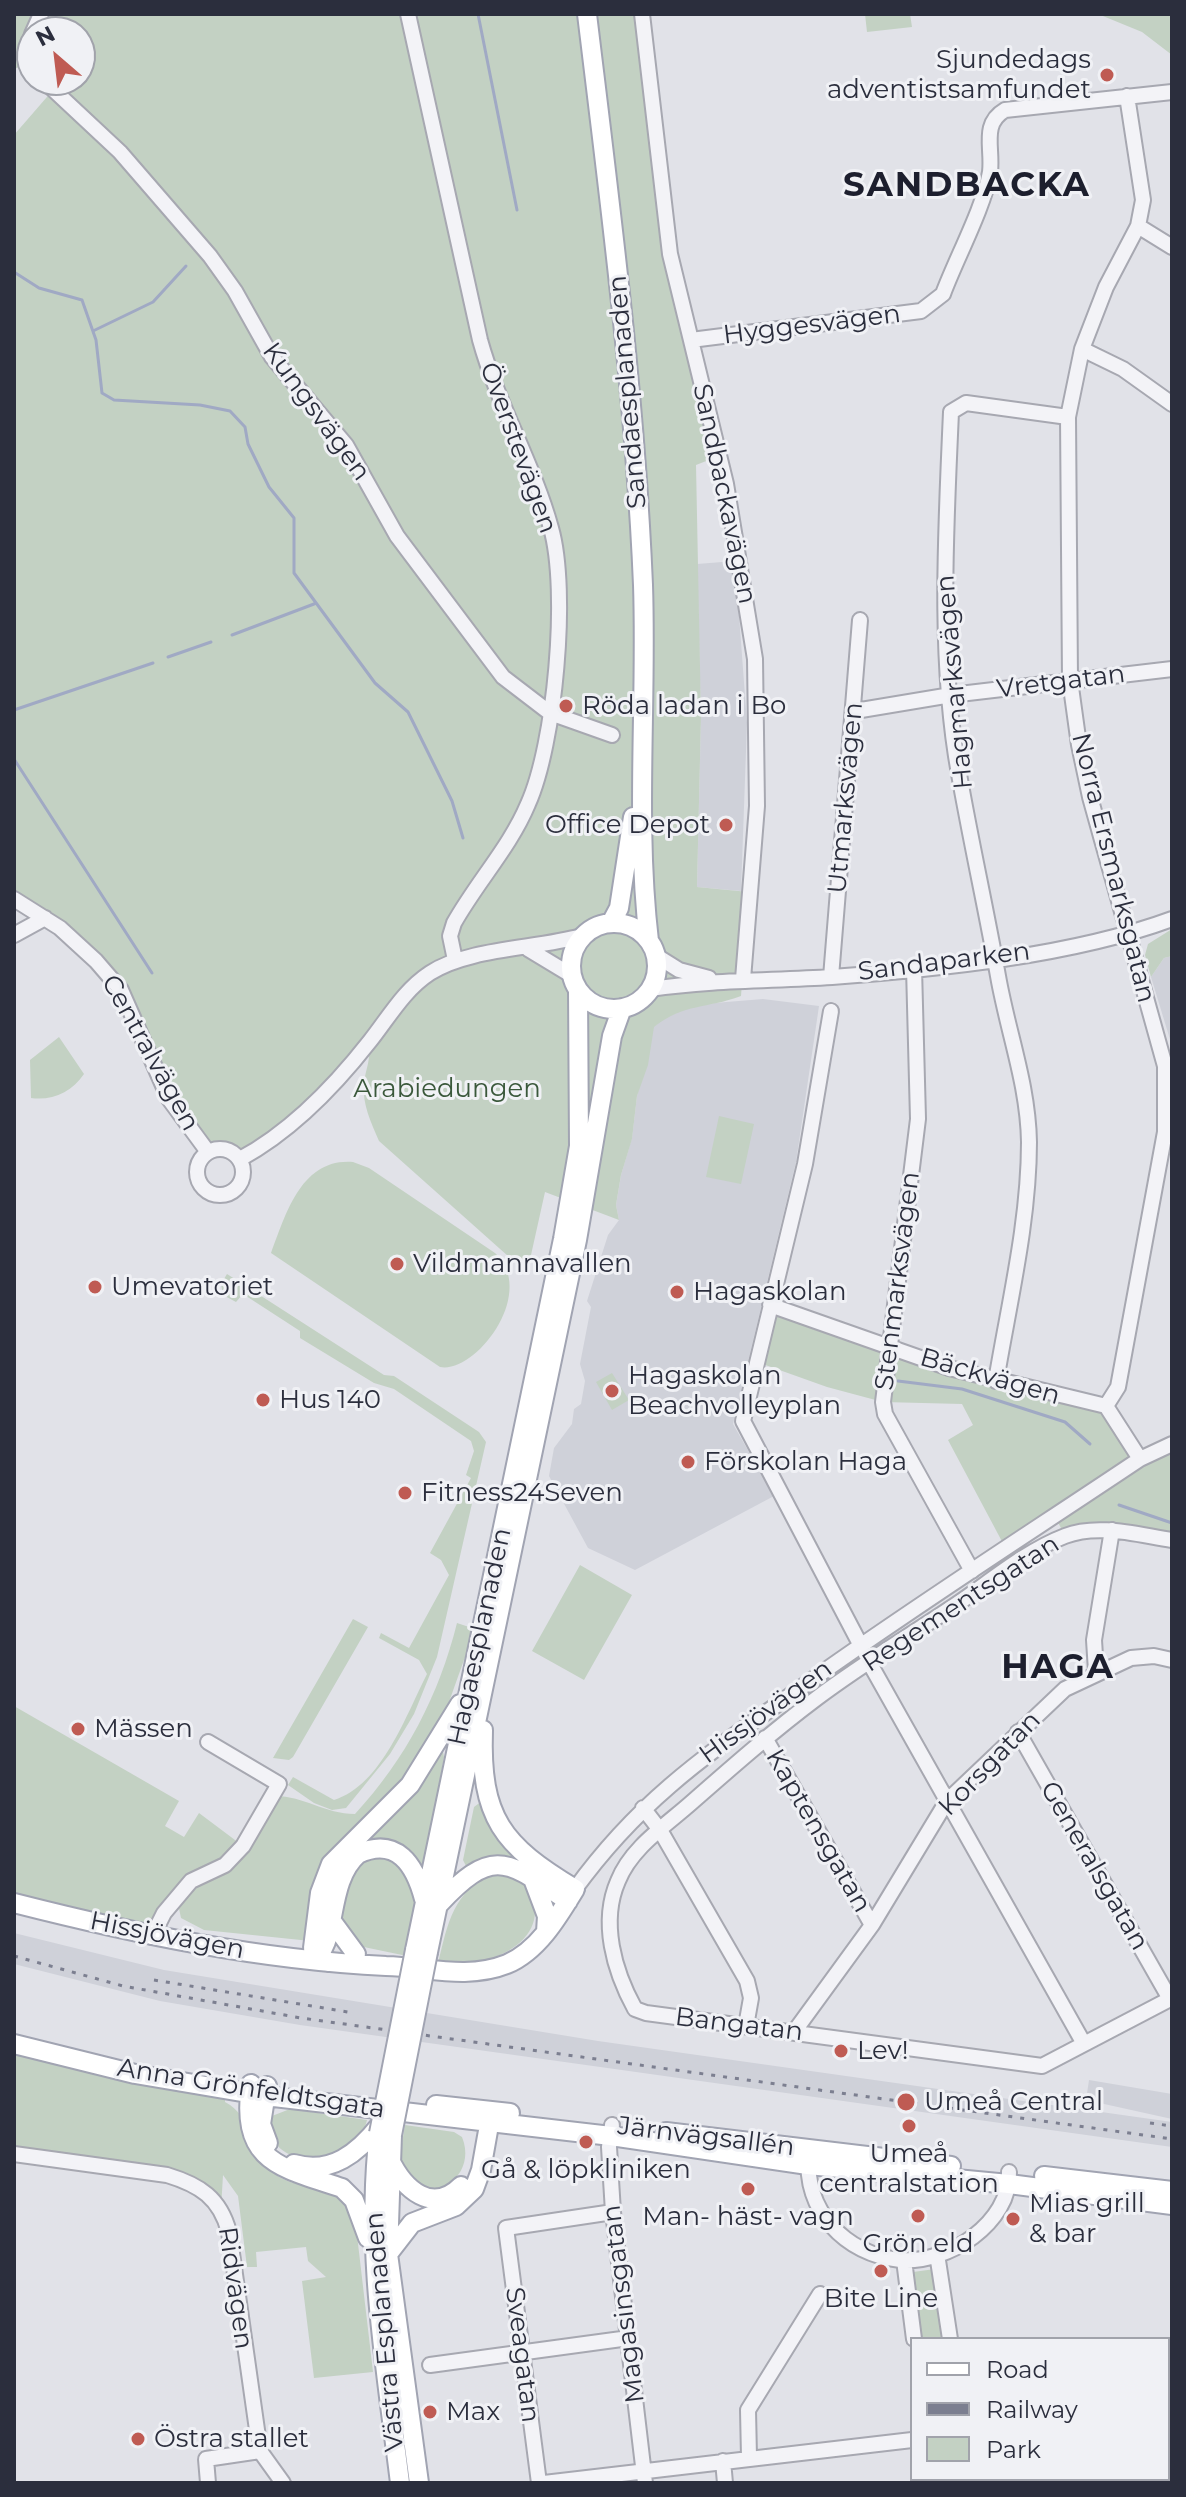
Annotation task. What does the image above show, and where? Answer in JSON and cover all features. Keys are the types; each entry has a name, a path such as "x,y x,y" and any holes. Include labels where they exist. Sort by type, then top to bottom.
{"main road":[{"name":"Sandaesplanaden","path":"587,14 638,479 643,590 643,874 652,948"},
{"name":"Sandaesplanaden","path":"611,923 619,908 641,771"},
{"path":"611,923 634,928 652,948 656,972 650,989 636,1003 622,1008 598,1007 575,983 571,956 582,936 595,927 611,923"},
{"name":"Hagaesplanaden","path":"381,2131 477,1683 579,1146 575,983"},
{"name":"Hagaesplanaden","path":"477,1683 577,1240 612,1036 622,1008"},
{"path":"477,1683 483,1766 488,1796 499,1825 525,1858 572,1895"},
{"path":"319,1955 320,1893 331,1864 410,1785 477,1683"},
{"path":"319,1955 342,1872 358,1854 377,1848 396,1851 409,1862 431,1904 466,1875 489,1865 509,1866 572,1895"},
{"path":"533,1879 547,1916 546,1932"},
{"name":"Hissjövägen","path":"14,1903 154,1932 388,1966 464,1973 489,1970 521,1957 546,1932 572,1895"},
{"path":"331,1920 356,1954"},
{"name":"Hissjövägen","path":"319,1955 356,1954 388,1966"},
{"name":"Anna Grönfeldtsgata","path":"14,2044 135,2074 484,2117"},
{"path":"259,2088 261,2124 267,2141 282,2158 299,2165 320,2167 335,2164 381,2131"},
{"path":"259,2088 248,2120 260,2151 284,2170 342,2188 349,2194 381,2257 412,2223 456,2206 474,2189 484,2117"},
{"path":"389,2158 400,2180 418,2196 433,2199 447,2197 466,2178 484,2117"},
{"name":"Järnvägsallén","path":"484,2117 612,2130 809,2158 1172,2191"},
{"name":"Västra Esplanaden","path":"381,2131 389,2158 381,2257 419,2483"},
{"name":"Västra Esplanaden","path":"381,2131 373,2191 400,2483"},
{"name":"Järnvägsallén","path":"1009,2178 1172,2205"}],"street":[{"name":"Överstevägen","path":"408,14 492,385 535,477 552,531 558,577 550,713 538,778 528,805 454,923 450,936 455,960"},
{"name":"Sandbackavägen","path":"642,14 670,254 732,511 755,659 757,806 743,979"},
{"name":"Hyggesvägen","path":"691,340 921,311 943,294 989,176 990,124 997,115 1005,110 1172,92"},
{"name":"Kungsvägen","path":"60,96 120,152 210,256 235,291 272,357 346,445 397,536 503,677 550,713 612,735"},
{"name":"Norra Ersmarksgatan","path":"1106,1406 1118,1387 1165,1132 1169,1065 1127,935 1090,797 1070,680 1068,417 1082,349 1106,287 1138,226 1143,200 1127,96"},
{"path":"1138,226 1172,247"},
{"path":"1082,349 1123,369 1172,404"},
{"name":"Hagmarksvägen","path":"996,1381 1027,1192 1029,1140 1027,1099 958,770 951,695 945,554 951,412 966,403 1068,417"},
{"name":"Utmarksvägen","path":"831,977 860,620"},
{"name":"Vretgatan","path":"855,711 951,695 1172,669"},
{"name":"Centralvägen","path":"14,899 45,918 96,961 121,990 169,1099 208,1152"},
{"path":"14,935 45,918"},
{"name":"Sandaparken","path":"650,989 713,980 831,977 996,958 1127,935 1172,919"},
{"path":"240,1159 282,1133 320,1098 352,1064 411,986 455,960 528,949 582,936"},
{"name":"Sandaparken","path":"652,948 679,970 713,980"},
{"path":"528,949 575,983"},
{"name":"Stenmarksvägen","path":"914,968 918,1119 883,1402 885,1414 972,1571"},
{"path":"831,1011 805,1164 743,1414 745,1429 860,1644"},
{"name":"Centralvägen","path":"224,1148 240,1159 244,1176 232,1193 213,1194 204,1189 197,1172 208,1152 224,1148"},
{"name":"Bäckvägen","path":"770,1305 996,1381 1106,1406"},
{"path":"1106,1406 1140,1459"},
{"name":"Hissjövägen","path":"572,1895 617,1833 675,1778 860,1644 1140,1459 1172,1444"},
{"path":"1096,1671 1094,1640 1112,1530"},
{"name":"Regementsgatan","path":"660,1830 765,1738 869,1662 1050,1543 1081,1531 1112,1530 1172,1540"},
{"name":"Korsgatan","path":"794,2032 872,1925 947,1801 1065,1689 1096,1671 1131,1658 1154,1656 1172,1660"},
{"path":"869,1662 1083,2042 1171,1998"},
{"name":"Generalsgatan","path":"1018,1732 1171,1998"},
{"name":"Kaptensgatan","path":"765,1738 872,1925"},
{"path":"154,1932 191,1881 225,1865 243,1846 279,1784 208,1742"},
{"path":"643,1808 660,1830 747,1981 751,1998 746,2026"},
{"name":"Bangatan","path":"660,1830 623,1870 610,1910 614,1952 635,2009 646,2013 1042,2066 1083,2042"},
{"name":"Magasinsgatan","path":"612,2130 613,2212 644,2477"},
{"name":"Ridvägen","path":"14,2154 167,2175 189,2182 214,2199 229,2232 259,2415 260,2451 283,2483"},
{"path":"809,2158 813,2201 832,2226 864,2249 904,2260 957,2247 985,2226 1002,2203 1009,2178"},
{"name":"Sveagatan","path":"541,2483 506,2228 613,2212"},
{"path":"937,2254 950,2337"},
{"path":"904,2260 914,2337"},
{"path":"749,2457 748,2410 820,2294"},
{"path":"430,2365 629,2338"},
{"path":"541,2483 644,2477 749,2457 910,2440"},
{"path":"208,2483 206,2459 260,2451"},
{"path":"723,2461 725,2483"}],"shaded area":[{"path":"735,561 747,723 741,891 697,887 701,717 697,564"},
{"path":"1172,956 1172,1046 1151,977 1164,958"},
{"name":"Hagaskolan","path":"763,999 819,1006 796,1162 733,1424 774,1496 635,1570 588,1548 549,1476 554,1448 572,1424 574,1409 581,1404 585,1381 580,1364 591,1307 587,1301 608,1235 619,1220 616,1205 621,1175 632,1138 637,1096 653,1027 672,1012 690,1005"},
{"path":"14,1933 164,1970 598,2041 1172,2122 1172,2147 300,2025 160,2001 14,1964"},
{"path":"1089,2080 1172,2094 1172,2119 1086,2100"}],"green space":[{"name":"Arabiedungen","path":"14,14 642,14 665,212 719,456 696,465 701,717 697,887 749,892 741,996 686,1010 654,1027 648,1065 637,1096 632,1139 621,1175 616,1205 619,1220 545,1192 527,1273 379,1141 364,1099 368,1045 352,1064 240,1159 224,1148 208,1152 197,1138 139,1024 96,961 14,899 14,135 48,96 96,96 96,16 16,16 14,69"},
{"path":"865,14 910,14 912,27 867,32"},
{"path":"1098,14 1172,14 1172,55 1142,32"},
{"path":"1172,929 1172,956 1164,958 1151,977 1145,955 1148,944"},
{"path":"59,1037 84,1074 74,1086 61,1094 31,1098 30,1060"},
{"path":"719,1116 754,1124 741,1184 706,1177"},
{"name":"Vildmannavallen","path":"353,1162 369,1168 495,1253 506,1269 510,1288 506,1308 485,1344 470,1358 454,1366 440,1367 271,1253 290,1206 308,1179 320,1169 335,1163"},
{"path":"227,1274 384,1375 394,1376 479,1432 486,1442 437,1657 414,1714 390,1754 346,1808 332,1810 314,1803 288,1785 293,1777 334,1800 366,1780 391,1747 427,1674 419,1660 379,1638 381,1633 409,1648 449,1575 441,1560 430,1553 471,1478 466,1475 474,1451 471,1441 394,1389 374,1383 300,1338 300,1331 243,1294 236,1302 223,1295 221,1284"},
{"path":"770,1305 949,1368 1106,1406 1140,1459 1172,1444 1172,1540 1061,1528 1055,1517 1006,1549 948,1440 973,1425 962,1404 883,1402 827,1387 757,1362"},
{"name":"Hagaskolan Beachvolleyplan","path":"612,1373 629,1400 612,1410 596,1382"},
{"path":"580,1565 632,1595 584,1680 532,1651"},
{"path":"353,1619 368,1627 293,1757 289,1760 273,1758"},
{"path":"457,1623 475,1629 439,1730 444,1757 407,1956 359,1946 204,1930 181,1918 177,1899 155,1927 14,1903 14,1706 179,1801 165,1826 184,1837 199,1813 243,1846 275,1796 355,1814 390,1771 418,1725 441,1675"},
{"path":"482,1801 504,1844 516,1858 467,1868 463,1860 474,1807"},
{"path":"493,1871 520,1878 529,1887 535,1915 529,1932 517,1945 493,1958 470,1963 438,1964 454,1910 469,1889"},
{"path":"14,2044 225,2089 225,2102 240,2116 264,2164 272,2172 294,2183 338,2196 355,2218 373,2372 314,2378 302,2281 326,2277 308,2261 306,2247 256,2252 257,2267 247,2267 238,2196 223,2175 221,2209 200,2188 14,2154"},
{"path":"290,2109 367,2120 360,2137 346,2149 329,2156 294,2156 280,2148 272,2135 272,2116"},
{"path":"405,2125 454,2132 462,2137 465,2154 462,2168 454,2179 443,2187 431,2190 419,2187 409,2179 401,2159"},
{"path":"935,2269 943,2337 921,2337 913,2272"}],"waterway":[{"path":"478,14 517,210"},
{"path":"93,331 153,302 186,266"},
{"path":"14,272 39,288 82,300 96,340 102,393 114,400 200,405 230,411 245,427 248,444 269,487 294,518 294,573 375,683 408,712 452,801 463,838"},
{"path":"232,635 314,604"},
{"path":"168,657 211,642"},
{"path":"14,710 153,663"},
{"path":"14,759 152,973"},
{"path":"898,1381 962,1389 1065,1422 1090,1444"},
{"path":"1119,1505 1172,1523"}],"railway":[{"path":"14,1956 123,1986 301,2018 1172,2139"},
{"path":"154,1980 348,2012"},
{"path":"1150,2123 1172,2126"}],"place":[{"name":"Sjundedags adventistsamfundet","path":"1107,75"},
{"name":"Röda ladan i Bo","path":"566,706"},
{"name":"Office Depot","path":"726,825"},
{"name":"Vildmannavallen","path":"397,1264"},
{"name":"Umevatoriet","path":"95,1287"},
{"name":"Hagaskolan","path":"677,1292"},
{"name":"Hagaskolan Beachvolleyplan","path":"612,1391"},
{"name":"Hus 140","path":"263,1400"},
{"name":"Förskolan Haga","path":"688,1462"},
{"name":"Fitness24Seven","path":"405,1493"},
{"name":"Mässen","path":"78,1729"},
{"name":"Lev!","path":"841,2051"},
{"name":"Umeå Central","path":"906,2102"},
{"name":"Umeå centralstation","path":"909,2126"},
{"name":"Gå & löpkliniken","path":"586,2142"},
{"name":"Man- häst- vagn","path":"748,2189"},
{"name":"Grön eld","path":"918,2216"},
{"name":"Mias grill & bar","path":"1013,2219"},
{"name":"Bite Line","path":"881,2271"},
{"name":"Max","path":"430,2412"},
{"name":"Östra stallet","path":"138,2439"}],"district":[{"name":"SANDBACKA","path":"967,186"},
{"name":"HAGA","path":"1058,1668"}]}
